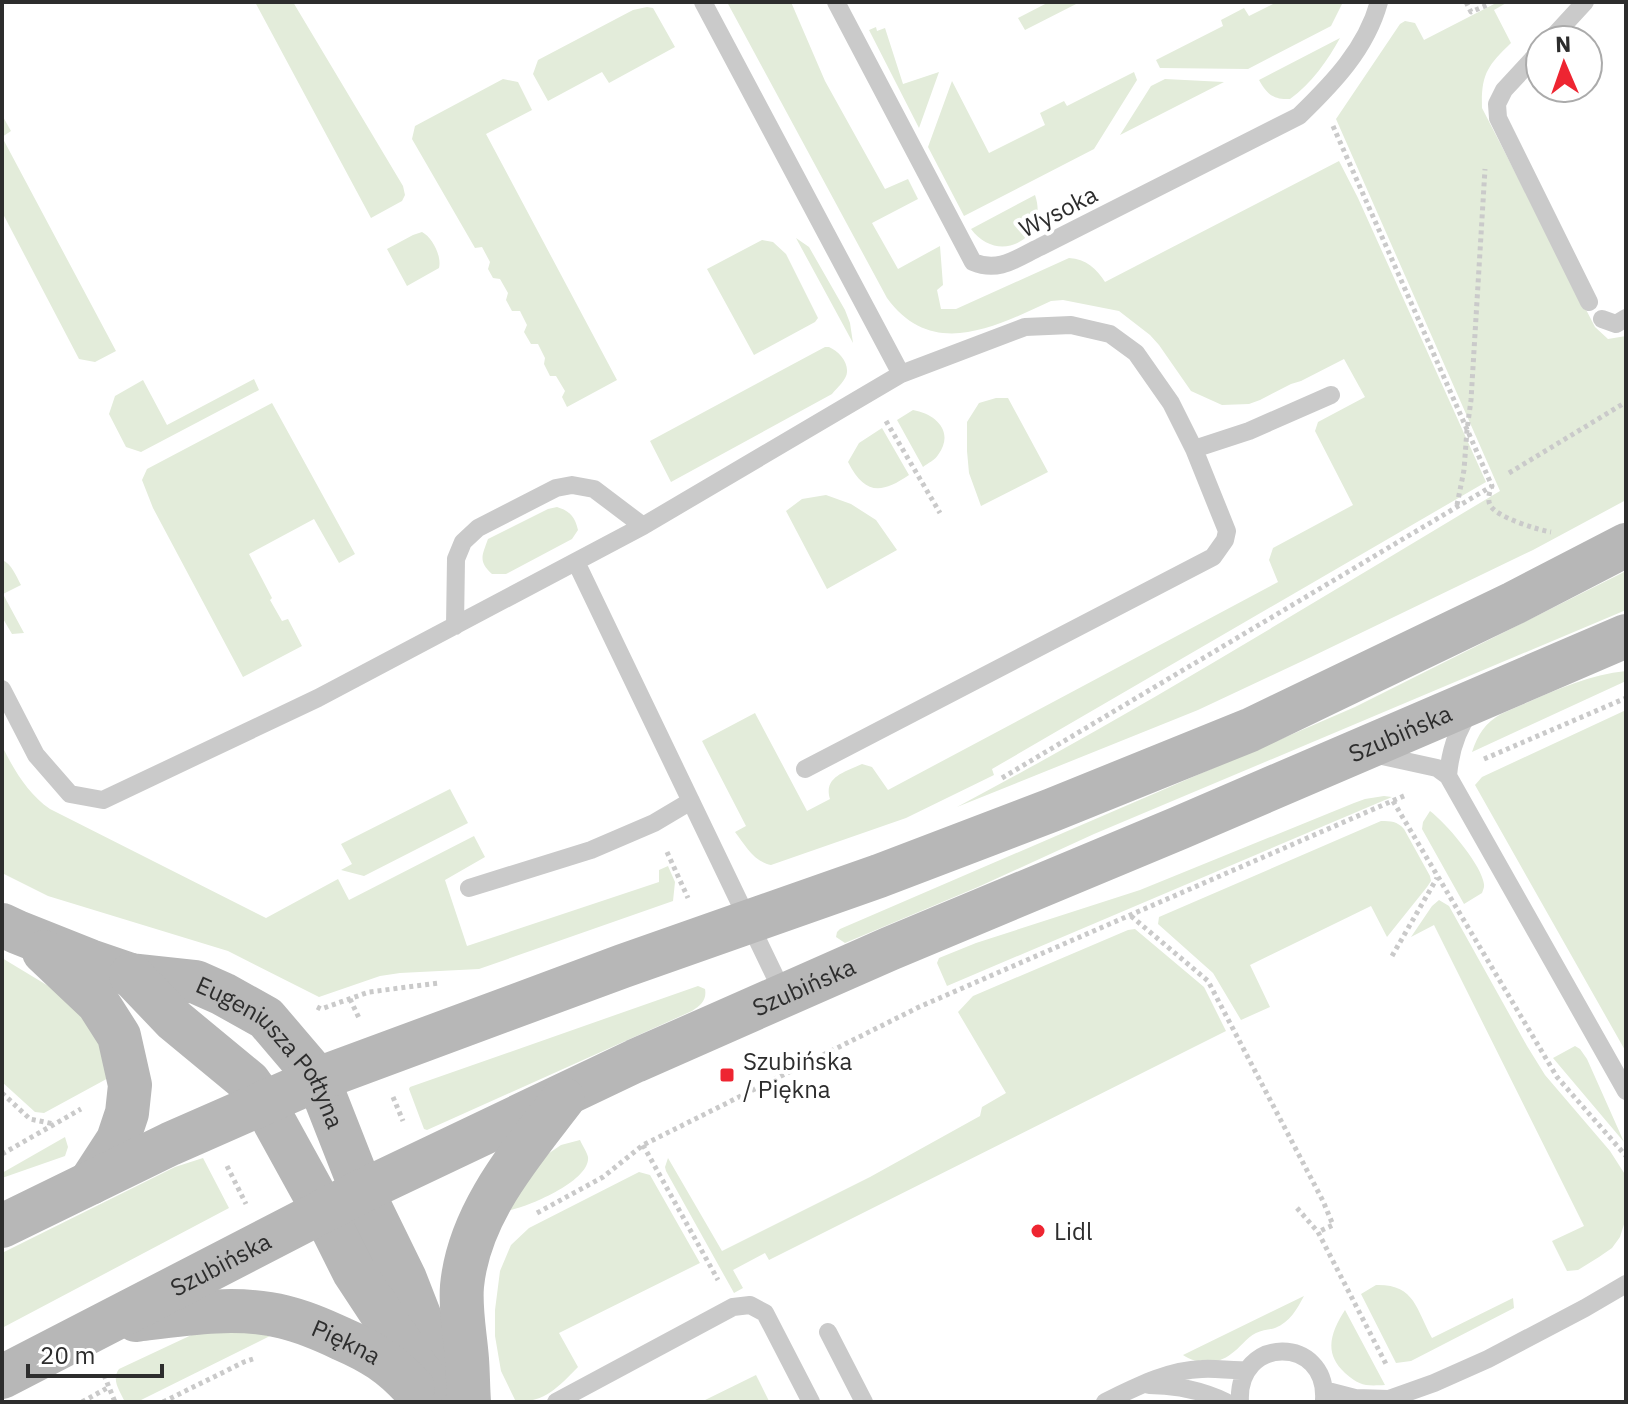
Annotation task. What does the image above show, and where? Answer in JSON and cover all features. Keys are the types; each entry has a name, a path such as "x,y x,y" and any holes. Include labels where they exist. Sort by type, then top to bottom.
{"main road":[{"path":"2,1226 189,1136 318,1079 879,876 1250,730 1626,545"},
{"name":"Szubińska","path":"2,1377 362,1191 570,1091 784,995 1626,636"},
{"name":"Eugeniusza Połtyna","path":"15,931 131,975 196,982 266,1018 318,1079 362,1191"},
{"name":"Eugeniusza Połtyna","path":"15,931 98,1003 119,1036 130,1085 127,1113 118,1140 90,1183"},
{"name":"Eugeniusza Połtyna","path":"131,975 174,1020 249,1082 264,1103"},
{"path":"469,1402 462,1285 470,1248 505,1175 570,1091"},
{"name":"Piękna","path":"264,1103 368,1296 439,1402"},
{"path":"362,1191 405,1279 453,1402"},
{"name":"Piękna","path":"105,1323 251,1311 281,1316 310,1324 373,1353 401,1375 427,1402"}],"lane":[{"path":"703,2 901,374"},
{"name":"Wysoka","path":"836,2 973,262 985,267 1001,266 1299,116 1331,85 1355,53 1370,29 1379,2"},
{"path":"1565,24 1585,2"},
{"path":"1524,68 1504,90 1497,104 1498,118 1589,302"},
{"path":"1602,319 1616,324 1626,318"},
{"path":"2,689 36,755 70,794 103,800 318,698 576,562 901,374 1025,327 1071,325 1110,334 1136,353 1171,403 1194,449 1227,531 1225,540 1213,557 805,769"},
{"path":"1194,449 1249,431 1331,395"},
{"path":"455,626 456,559 463,542 478,528 556,488 572,485 594,489 643,526"},
{"path":"576,562 784,995"},
{"path":"1448,776 1456,736 1481,697"},
{"path":"1356,751 1418,762 1437,768 1448,776 1626,1091"},
{"path":"469,888 591,850 654,823 691,801"},
{"path":"1240,1402 1243,1376 1251,1364 1263,1355 1276,1351 1290,1351 1314,1365 1321,1376 1324,1396 1389,1399 1488,1359 1626,1284"},
{"path":"556,1402 733,1307 750,1305 765,1313 811,1402"},
{"path":"828,1332 864,1402"},
{"path":"1105,1402 1171,1373 1202,1369 1247,1370"},
{"path":"1139,1386 1163,1385 1226,1402"}],"path":[{"path":"1466,2 1471,12 1487,5 1485,2"},
{"path":"1320,95 1492,486 1488,495 1490,505 1497,512 1553,532"},
{"path":"1457,506 1467,450 1487,142 1498,118"},
{"path":"1509,473 1626,402"},
{"path":"884,416 940,513"},
{"path":"1023,765 1492,486"},
{"path":"733,1307 643,1145 919,1007 1626,698"},
{"path":"1393,801 1557,1077 1626,1156"},
{"path":"654,823 691,906"},
{"path":"1392,956 1437,878"},
{"path":"1131,916 1208,981 1323,1201 1333,1225 1318,1232"},
{"path":"350,999 421,1163"},
{"path":"2,1093 30,1119 55,1124"},
{"path":"189,1136 266,1242"},
{"path":"1297,1208 1318,1232 1392,1376"},
{"path":"82,1402 109,1387 115,1402"}],"green space":[{"path":"255,2 293,2 403,186 405,195 402,201 371,218"},
{"path":"727,2 791,2 825,81 885,189 908,179 918,199 872,223 898,269 940,246 943,285 937,290 941,309 956,309 1069,258 1081,260 1090,266 1105,282 1339,161 1486,482 992,769 994,775 906,818 771,865 760,860 735,832 746,826 702,741 755,713 807,811 830,799 830,785 837,776 862,764 872,767 888,790 1278,582 1269,560 1273,548 1353,505 1315,431 1318,422 1365,397 1344,359 1260,400 1249,404 1222,405 1191,391 1150,335 1119,311 1063,300 1051,301 986,328 965,332 944,333 924,328 905,317 887,298"},
{"path":"1049,2 1080,2 1025,30 1018,18"},
{"path":"1277,2 1343,2 1331,26 1248,69 1160,68 1156,60 1223,26 1221,20 1244,8 1249,16"},
{"path":"1498,2 1508,2 1494,10 1511,43 1487,72 1482,108 1595,327 1608,339 1626,336 1626,500 1533,550 1198,710 957,807 1163,692 1500,491 1336,119 1400,24 1405,21 1415,23 1424,40"},
{"path":"653,8 675,47 609,83 602,72 548,101 533,74 538,60 633,10"},
{"path":"876,27 877,31 885,28 903,84 939,72 919,128 869,30"},
{"path":"1340,38 1318,71 1290,99 1271,95 1259,80"},
{"path":"1134,72 1137,80 1094,149 964,216 928,147 952,81 989,153 1045,125 1040,113 1064,101 1067,106"},
{"path":"503,79 518,82 532,110 486,134 617,380 567,407 562,397 565,391 556,376 550,376 538,344 531,344 524,332 527,325 520,311 512,311 506,300 508,293 500,279 493,278 488,269 490,262 482,247 475,248 412,139 415,126"},
{"path":"1165,79 1224,82 1120,135 1151,86"},
{"path":"2,115 11,131 2,137"},
{"path":"2,137 116,351 95,362 79,359 2,212"},
{"path":"1035,195 1038,211 1035,224 1019,242 1007,246 994,245 982,240 971,229"},
{"path":"422,232 435,247 439,268 407,286 387,249"},
{"path":"796,238 809,247 845,310 853,343"},
{"path":"762,240 773,242 786,254 818,318 754,355 707,269"},
{"path":"825,347 839,354 847,368 845,378 832,394 671,482 650,441"},
{"path":"254,379 259,390 141,452 126,447 109,414 115,396 143,380 167,425"},
{"path":"1008,398 1048,472 981,506 969,473 967,422 979,403"},
{"path":"272,403 355,554 339,563 314,519 249,554 282,621 288,619 302,646 243,677 153,508 142,480 147,469"},
{"path":"913,410 929,415 944,432 943,447 923,467 897,420"},
{"path":"882,428 909,475 890,486 874,488 861,481 848,462 859,443"},
{"path":"826,495 851,504 876,520 897,550 827,589 786,511 802,499"},
{"path":"557,507 569,513 575,521 578,530 572,539 506,574 492,574 482,558 488,539"},
{"path":"2,560 11,567 21,585 3,594 24,633 12,634 2,617"},
{"path":"1626,571 1626,610 1094,834 845,943 836,937 840,929 1355,707"},
{"path":"1626,671 1626,681 1472,752 1483,730 1501,714 1578,682"},
{"path":"1626,710 1626,1052 1475,785 1482,777"},
{"path":"2,746 22,781 50,809 266,918 338,879 349,900 474,836 485,857 445,880 467,946 659,882 659,870 668,866 675,882 673,901 479,969 380,976 319,997 228,951 48,896 2,873"},
{"path":"450,789 468,823 364,876 341,870 352,864 341,844"},
{"path":"1392,797 947,986 937,963 939,958 976,943 1140,890 1354,803"},
{"path":"1430,811 1461,843 1483,880 1482,893 1464,904 1422,829"},
{"path":"1381,821 1394,822 1404,829 1431,881 1387,937 1371,906 1250,965 1270,1007 1241,1020 1213,973 1158,924 1159,917"},
{"path":"1439,900 1449,906 1545,1075 1610,1151 1626,1176 1626,1218 1620,1237 1612,1248 1578,1270 1567,1271 1552,1241 1584,1226 1434,925 1411,937"},
{"path":"1135,929 1204,987 1226,1031 769,1260 765,1253 733,1270 743,1288 734,1293 666,1171 668,1158 722,1251 870,1177 980,1116 982,1107 1006,1093 958,1012 973,996"},
{"path":"2,958 55,990 90,1018 112,1076 44,1113 35,1112 2,1082"},
{"path":"698,986 705,989 705,996 692,1011 424,1129 410,1087"},
{"path":"1575,1046 1587,1059 1624,1142 1553,1058"},
{"path":"65,1137 68,1147 65,1156 2,1178 2,1173"},
{"path":"580,1140 588,1157 579,1175 542,1199 507,1211 545,1156 561,1145"},
{"path":"203,1158 229,1208 2,1328 2,1253 175,1167"},
{"path":"639,1172 650,1175 700,1263 559,1333 578,1367 544,1396 516,1402 501,1371 495,1336 500,1271 511,1245 529,1228"},
{"path":"1376,1285 1389,1286 1407,1294 1418,1308 1432,1338 1513,1298 1514,1308 1411,1361 1396,1363 1361,1294"},
{"path":"1304,1296 1285,1322 1252,1335 1226,1358 1207,1362 1183,1355"},
{"path":"1345,1310 1385,1385 1359,1383 1345,1373 1334,1358 1333,1334"},
{"path":"200,1331 274,1334 137,1402 125,1402 116,1381 119,1369"},
{"path":"756,1375 768,1402 701,1402"}],"place":[{"name":"Szubińska / Piękna","path":"727,1075"},
{"name":"Lidl","path":"1038,1231"}]}
